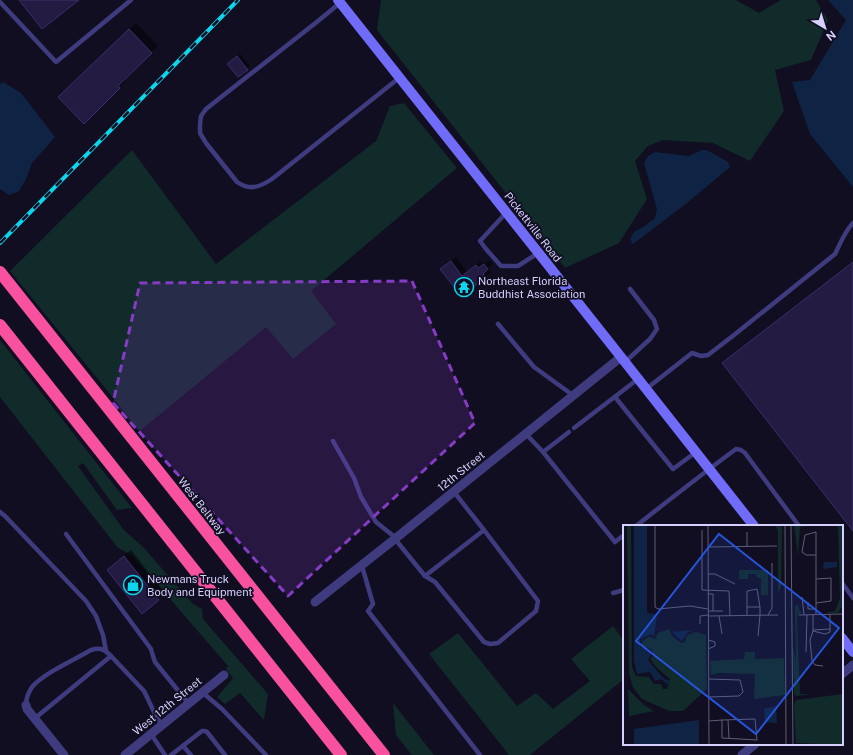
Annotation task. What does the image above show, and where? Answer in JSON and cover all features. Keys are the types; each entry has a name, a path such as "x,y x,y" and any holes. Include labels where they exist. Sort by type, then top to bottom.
{"highway":[{"name":"West Beltway","path":"1,274 384,755"},
{"path":"0,325 341,755"}],"street":[{"name":"Pickettville Road","path":"339,1 753,525"},
{"name":"12th Street","path":"315,602 574,396 623,359"},
{"path":"843,639 853,652"},
{"path":"843,673 853,665"},
{"name":"West 12th Street","path":"125,755 224,675"},
{"path":"26,705 27,709 64,755"},
{"path":"742,755 754,745"}],"lane":[{"path":"0,2 56,62 131,0"},
{"path":"339,1 318,21 206,109 201,116 200,124 200,133 206,143 237,182 243,186 250,187 265,184 400,78"},
{"path":"506,212 480,241 486,249 501,266 518,266 538,253"},
{"path":"646,389 692,353 701,356 708,354 734,336 835,254 853,223"},
{"path":"623,359 650,339 657,329 654,320 630,289"},
{"path":"498,324 534,367 574,396"},
{"path":"574,428 638,378"},
{"path":"615,397 673,470 696,452"},
{"path":"543,452 569,432"},
{"path":"526,434 543,452 615,542 623,536"},
{"path":"333,440 354,478 361,497 376,522 395,539 425,576 435,582 484,642 490,644 498,643 536,611 538,601 454,492"},
{"path":"637,525 736,449 741,450 744,453 798,525"},
{"path":"0,512 86,601 96,616 103,635 106,651"},
{"path":"425,576 484,530"},
{"path":"66,534 151,649 155,662 189,704"},
{"path":"362,566 373,604 368,611 480,755"},
{"path":"843,584 853,598"},
{"path":"613,593 623,590"},
{"path":"26,705 26,697 32,687 42,678 97,648 106,651 144,691 162,725"},
{"path":"34,718 111,656"},
{"path":"203,692 222,709 266,755"},
{"path":"171,755 202,731 207,732 225,755"},
{"path":"151,734 165,755"},
{"path":"183,746 191,755"}],"highlighted area":[{"path":"412,281 475,423 288,596 113,403 140,283"}],"green space":[{"path":"381,0 736,0 759,13 781,0 816,0 828,20 811,60 775,70 784,111 750,161 713,143 663,140 648,146 635,161 647,199 619,243 565,268 377,30"},
{"path":"404,103 457,168 311,291 336,324 293,359 266,327 140,431 10,271 132,150 216,264 376,141 390,106"},
{"path":"0,340 132,508 117,510 83,463 78,466 123,529 144,548 193,604 202,609 203,619 268,694 264,720 240,693 225,704 217,697 233,678 226,669 228,666 132,555 118,548 0,397"},
{"path":"613,626 623,640 623,680 530,755 509,755 429,654 458,633 517,706 536,693 553,709 590,681 571,659"},
{"path":"393,703 434,755 412,755 396,735"}],"water":[{"path":"828,0 853,0 853,187 810,134 792,82 810,80 846,20"},
{"path":"3,82 21,93 55,137 32,163 26,179 19,191 9,195 0,189 0,84"},
{"path":"702,150 707,150 728,162 730,167 687,203 633,244 630,239 634,232 655,218 657,209 644,163 648,156 655,152 689,156"}],"building":[{"path":"19,0 79,0 42,29"},
{"path":"129,29 152,53 118,86 120,88 84,124 58,97"},
{"path":"237,56 248,70 238,77 227,64"},
{"name":"Northeast Florida Buddhist Association","path":"451,261 462,276 476,265 478,268 484,264 488,269 483,274 486,277 461,296 440,269"},
{"path":"853,262 853,531 722,363"},
{"name":"Newmans Truck Body and Equipment","path":"124,556 159,600 142,614 107,570"}],"railway":[{"path":"0,243 238,0"}],"place":[{"name":"Northeast Florida Buddhist Association","path":"464,287"},
{"name":"Newmans Truck Body and Equipment","path":"133,585"}]}
